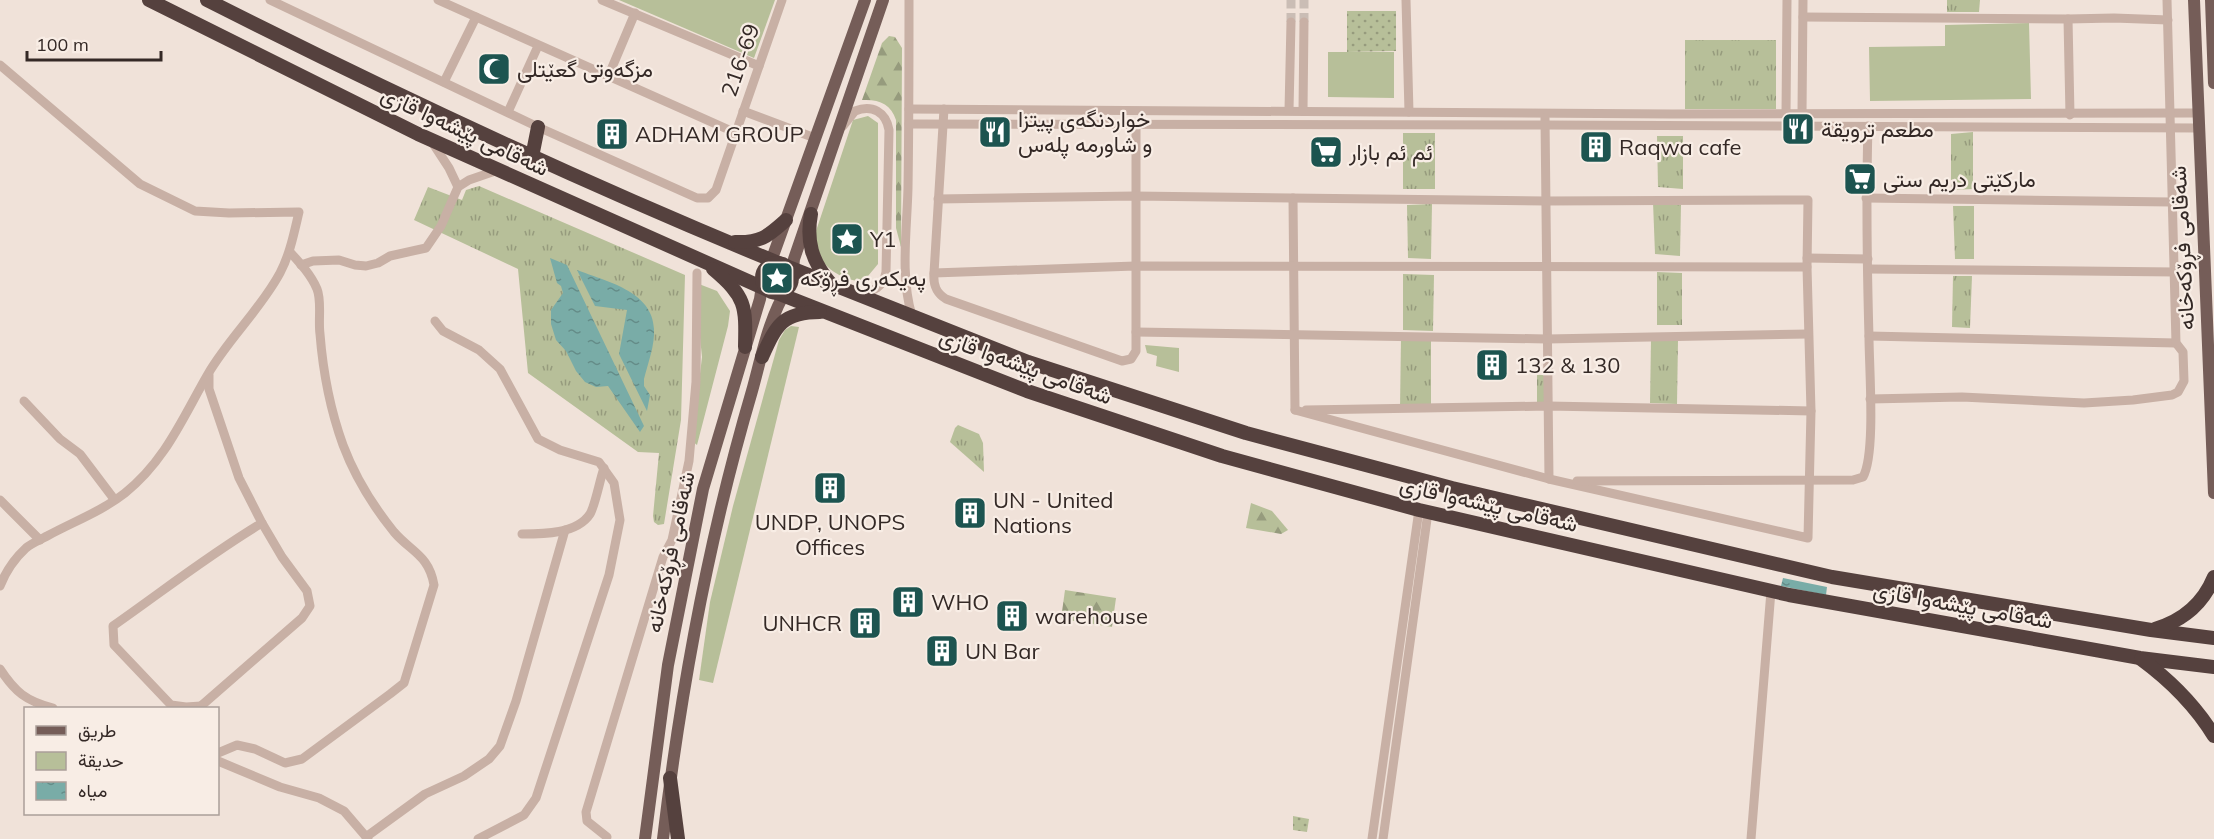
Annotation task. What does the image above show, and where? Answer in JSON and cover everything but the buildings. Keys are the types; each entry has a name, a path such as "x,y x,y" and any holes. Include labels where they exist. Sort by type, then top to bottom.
{"highway":[{"name":"شەقامی پێشەوا قازی","path":"149,0 430,140 700,258 777,278 832,284 1028,362 1246,433 1452,488 1832,577 2151,630 2214,638"},
{"name":"شەقامی پێشەوا قازی","path":"207,0 341,68 532,157 722,239 830,314 1027,391 1124,424 1222,456 1423,511 1771,591 2140,658 2214,667"},
{"path":"532,157 538,128"},
{"path":"811,214 808,229 810,249 819,270 832,284"},
{"path":"722,239 742,242 760,240 784,225"},
{"path":"700,258 732,285 741,297 746,320 745,347"},
{"path":"762,357 773,332 785,320 807,312 830,314"},
{"path":"2151,630 2165,626 2190,611 2204,596 2214,578"},
{"path":"2140,658 2181,693 2202,717 2214,736"},
{"path":"670,778 678,839"}],"main road":[{"path":"777,278 784,225 865,0"},
{"path":"777,278 802,237 811,214 883,0"},
{"name":"شەقامی فڕۆکەخانە","path":"2194,0 2214,493"},
{"path":"2211,0 2214,83"},
{"path":"784,225 786,237 790,239 802,237"},
{"name":"شەقامی فڕۆکەخانە","path":"645,839 668,664 703,489 745,347 777,278"},
{"name":"شەقامی فڕۆکەخانە","path":"663,839 670,778 691,649 714,533 735,448 762,357 777,278"}],"street":[{"path":"270,0 538,128"},
{"path":"438,0 736,133"},
{"path":"602,0 759,66"},
{"name":"216-69","path":"538,128 696,198 708,198 716,190 782,0"},
{"path":"909,0 906,293 912,316"},
{"path":"1406,0 1409,112"},
{"path":"1786,114 1787,0"},
{"path":"1802,114 1803,0"},
{"path":"1870,399 1962,397 2084,403 2133,400 2172,395 2178,392 2184,381 2183,352 2176,343 2176,272 2171,202 2173,128 2169,114 2167,0"},
{"path":"608,77 635,13"},
{"path":"444,82 476,17"},
{"path":"1803,17 2168,20"},
{"path":"2068,20 2070,115"},
{"path":"1289,110 1291,22"},
{"path":"1303,110 1304,22"},
{"path":"508,112 538,46"},
{"path":"0,65 140,184 195,211 299,212 290,252 280,274 255,312 234,336 209,373 173,439 152,467 125,492 94,513 27,547 8,569 0,586"},
{"path":"838,134 849,116 859,109 874,109 886,119 889,130 886,272 884,281 875,290 857,295"},
{"path":"909,109 1838,115 2198,113"},
{"path":"944,109 935,288 946,299 1118,360 1127,361 1134,355 1136,332 1134,196 1136,124"},
{"path":"1264,124 1265,110"},
{"path":"1342,110 1342,124"},
{"path":"743,111 815,138"},
{"path":"1546,113 1549,479"},
{"path":"1760,114 1760,125"},
{"path":"1838,115 1838,126"},
{"path":"909,124 1545,124 2198,128"},
{"path":"1559,481 1853,480 1863,477 1869,468 1870,399 1866,198 1868,126"},
{"path":"430,140 449,168 458,187"},
{"path":"301,265 313,261 339,260 355,266 366,266 408,251 426,248 441,226 458,187 469,180 498,170"},
{"path":"938,199 1134,196 1546,201 1808,200 1808,334 1811,411 1808,538 1549,479 1295,410"},
{"path":"1293,198 1295,410"},
{"path":"1866,198 2171,202"},
{"path":"888,230 891,248 894,252 899,254 906,250"},
{"path":"219,753 237,746 255,749 285,762 302,759 390,694 404,683 434,585 431,570 418,554 396,534 374,505 355,473 343,446 323,369 318,291 290,252"},
{"path":"934,273 1135,266 1546,267 1807,263 2176,272"},
{"path":"607,837 587,821 586,812 663,557 672,540 689,461 696,382 697,273"},
{"path":"435,321 443,331 479,350 500,369 538,439 560,450 599,462 614,483 620,520 609,575 536,798 524,815 478,839"},
{"path":"1136,332 1547,339 1808,334"},
{"path":"1869,336 2176,343"},
{"path":"209,373 209,389 239,478 282,557 307,591 310,606 302,618 201,707 171,705 114,645 113,626 190,573 219,549 262,523"},
{"path":"24,401 60,439 80,454 114,499"},
{"path":"1295,410 1431,410 1548,406 1811,411"},
{"path":"522,534 554,534 577,525 590,515 604,468"},
{"path":"0,500 40,540"},
{"path":"1372,839 1423,511"},
{"path":"1383,839 1423,511"},
{"path":"219,761 280,786 319,798 344,811 367,838 425,794 464,776 489,759 500,746 516,701 565,530"},
{"path":"1751,839 1771,591"},
{"path":"0,669 11,686 32,703 49,707"}],"green space":[{"path":"619,0 775,0 754,58"},
{"path":"1947,0 1980,0 1979,12 1947,12"},
{"path":"1347,11 1396,11 1396,51 1347,52"},
{"path":"2029,23 2031,99 1870,101 1869,47 1945,46 1945,25"},
{"path":"889,36 895,37 902,48 901,247 896,228 896,120 888,106 874,100 862,100 882,43"},
{"path":"1685,40 1776,40 1776,109 1685,109"},
{"path":"1328,52 1394,52 1394,98 1328,97"},
{"path":"868,116 878,123 878,264 863,282 844,277 828,267 817,251 815,242 816,231 853,120"},
{"path":"1973,132 1973,189 1951,190 1951,134"},
{"path":"1403,133 1435,133 1435,189 1403,189"},
{"path":"1657,136 1683,136 1683,189 1658,187"},
{"path":"479,186 685,275 681,420 664,524 658,525 654,522 653,516 659,453 638,452 528,373 518,269 414,220 428,187 462,200 466,190"},
{"path":"1653,202 1681,205 1680,256 1655,254"},
{"path":"1432,204 1431,259 1408,258 1407,205"},
{"path":"1953,206 1974,206 1974,259 1955,259"},
{"path":"1657,272 1682,273 1682,325 1657,325"},
{"path":"1403,274 1434,275 1433,331 1403,330"},
{"path":"1953,276 1972,276 1970,328 1952,327"},
{"path":"699,284 717,291 730,311 697,445 692,441 702,357 697,308"},
{"path":"791,326 799,327 713,683 699,680 710,602 733,506 779,340 785,330"},
{"path":"1401,337 1431,338 1431,409 1400,409"},
{"path":"1651,340 1678,341 1677,404 1650,403"},
{"path":"1145,345 1179,348 1179,372 1156,366 1157,356 1147,353"},
{"path":"1537,375 1544,375 1544,406 1537,402"},
{"path":"958,425 979,434 983,443 984,472 950,442"},
{"path":"1251,503 1272,511 1288,530 1281,534 1246,528"},
{"path":"1065,590 1116,598 1112,627 1061,619"},
{"path":"1293,816 1309,819 1307,832 1293,830"}],"water":[{"path":"550,258 567,265 644,426 640,432 608,386 596,387 585,382 576,371 566,351 556,340 551,324 551,310 563,293 561,286 557,283"},
{"path":"577,270 626,289 645,305 652,316 653,341 644,379 644,386 650,395 647,411 619,354 627,310 595,306"},
{"path":"1783,578 1827,587 1826,595 1781,586"}],"tunnel":[{"path":"1291,0 1291,22"},
{"path":"1304,0 1304,22"}],"place":[{"name":"مزگەوتی گعێتلی","path":"494,69"},
{"name":"مطعم ترويقة","path":"1798,129"},
{"name":"خواردنگەی پیتزا و شاورمە پلەس","path":"995,132"},
{"name":"ADHAM GROUP","path":"612,134"},
{"name":"Raqwa cafe","path":"1596,147"},
{"name":"ئم ئم بازار","path":"1326,152"},
{"name":"مارکێتی دریم ستی","path":"1860,179"},
{"name":"Y1","path":"847,239"},
{"name":"پەیکەری فڕۆکە","path":"777,278"},
{"name":"132 & 130","path":"1492,365"},
{"name":"UNDP, UNOPS Offices","path":"830,488"},
{"name":"UN - United Nations","path":"970,513"},
{"name":"WHO","path":"908,602"},
{"name":"warehouse","path":"1012,616"},
{"name":"UNHCR","path":"865,623"},
{"name":"UN Bar","path":"942,651"}]}
